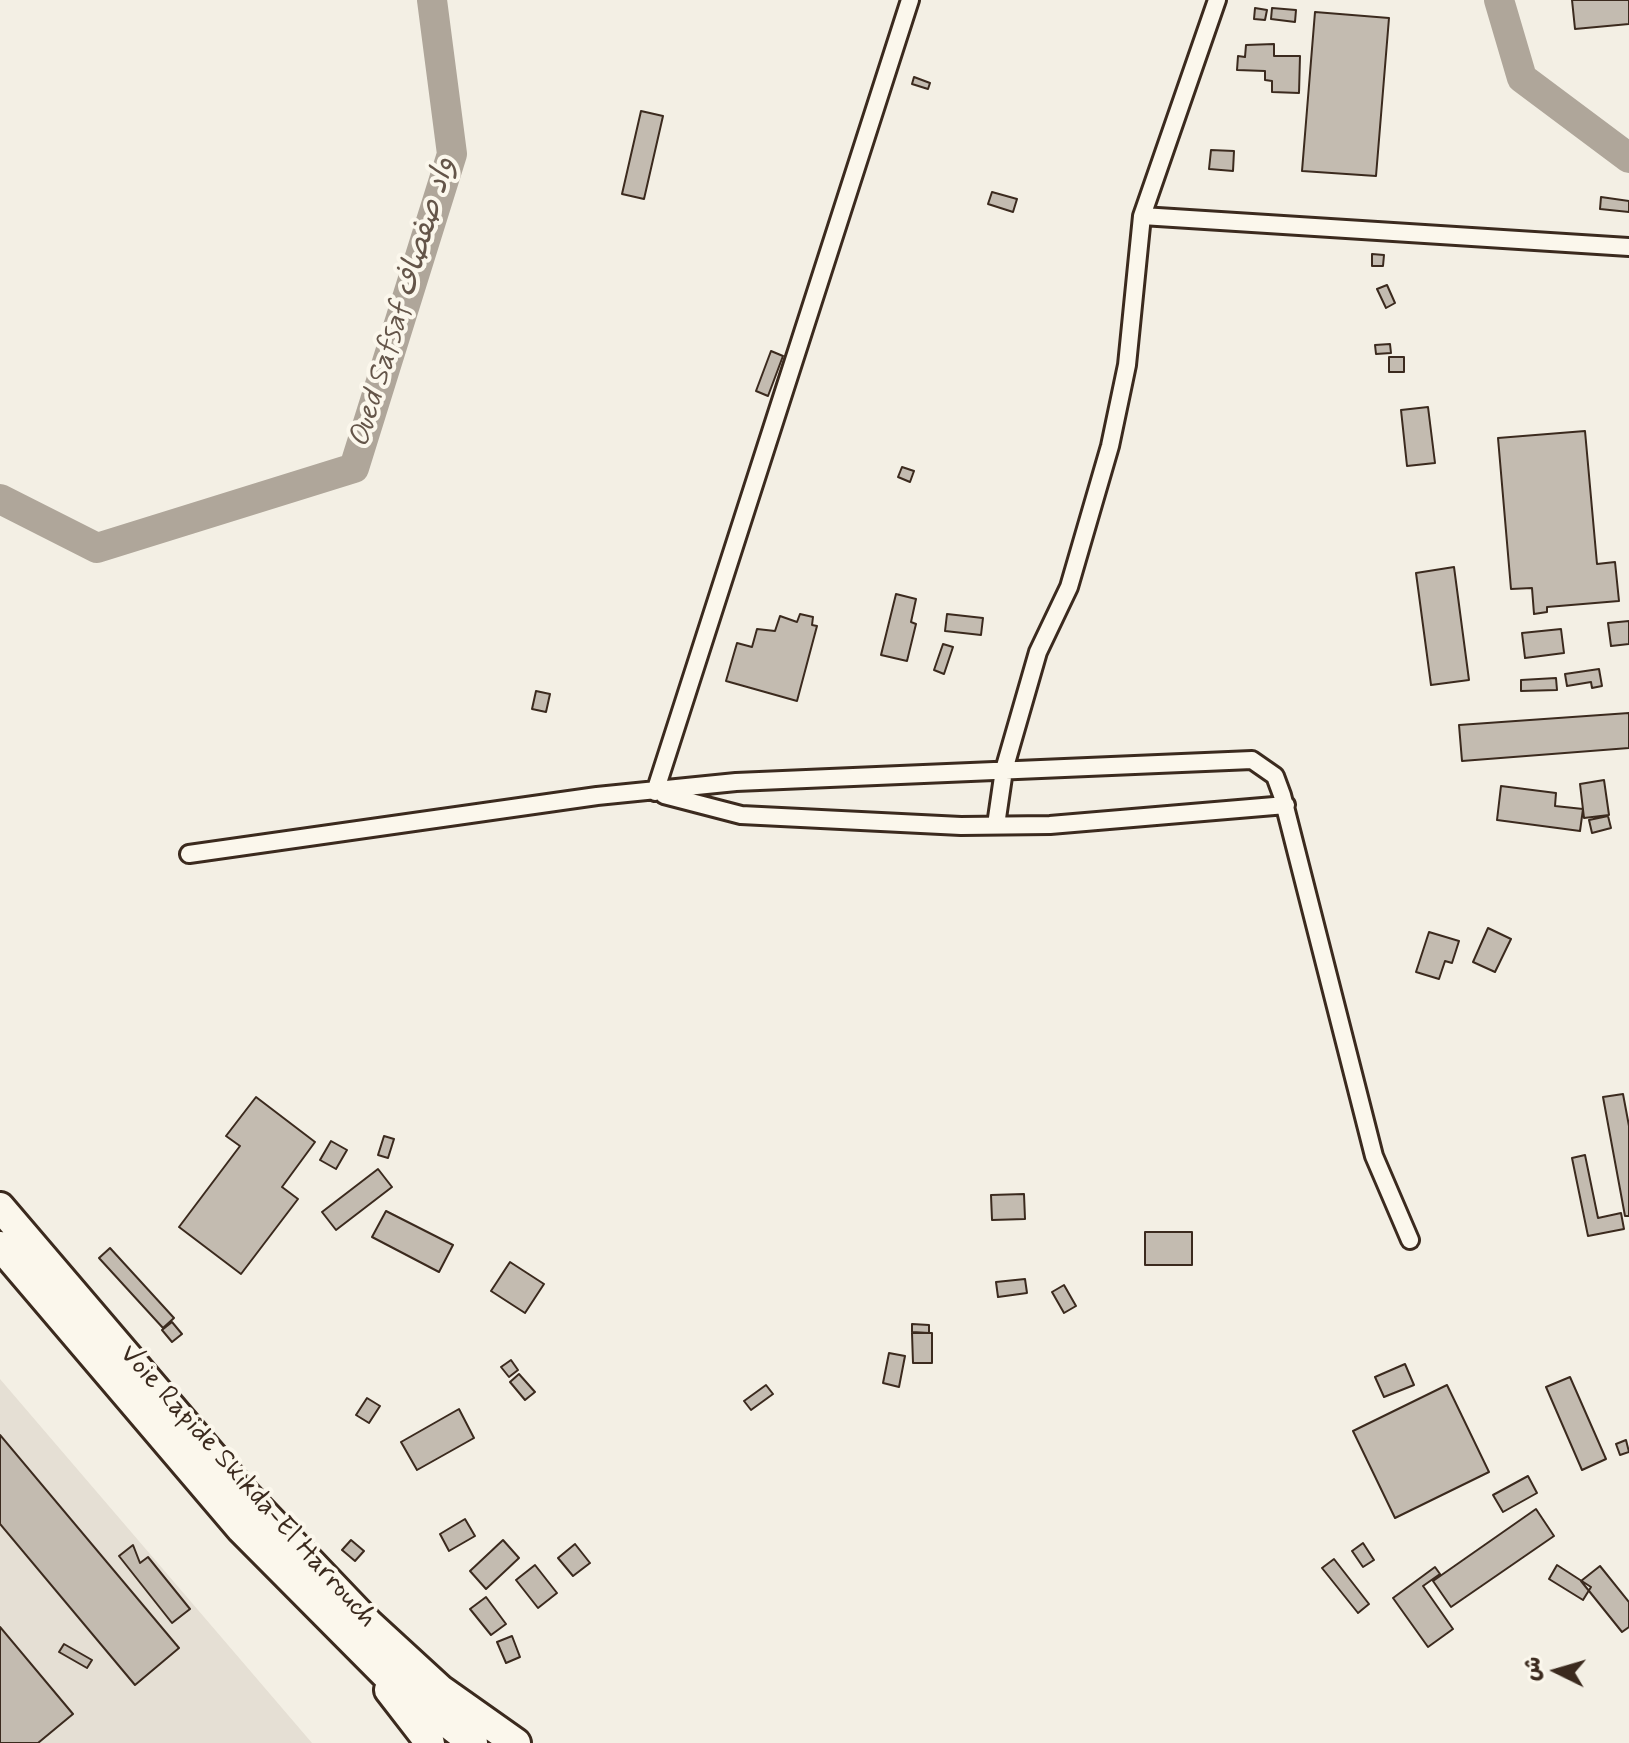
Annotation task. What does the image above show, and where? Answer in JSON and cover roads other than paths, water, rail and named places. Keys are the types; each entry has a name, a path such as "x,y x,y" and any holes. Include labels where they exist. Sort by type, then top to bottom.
{"highway":[{"name":"Voie Rapide Skikda-El Harrouch","path":"0,1207 244,1493 358,1613 441,1690 516,1743"},
{"name":"Voie Rapide Skikda-El Harrouch","path":"0,1246 241,1529 388,1677 473,1743"},
{"path":"350,1638 430,1743"}],"street":[{"path":"655,792 910,0"},
{"path":"996,825 1004,770 1038,652 1069,587 1110,446 1127,365 1142,216 1217,0"},
{"path":"1142,216 1629,247"},
{"path":"189,854 597,796 736,782 1252,760 1275,776 1286,805 1374,1156 1410,1240"},
{"path":"655,792 741,815 996,825 1065,824 1286,805"}],"waterway":[{"name":"Oued Safsaf واد صفصاف","path":"0,499 97,548 354,468 452,154 432,0"},
{"path":"1499,0 1522,78 1629,158"}]}
